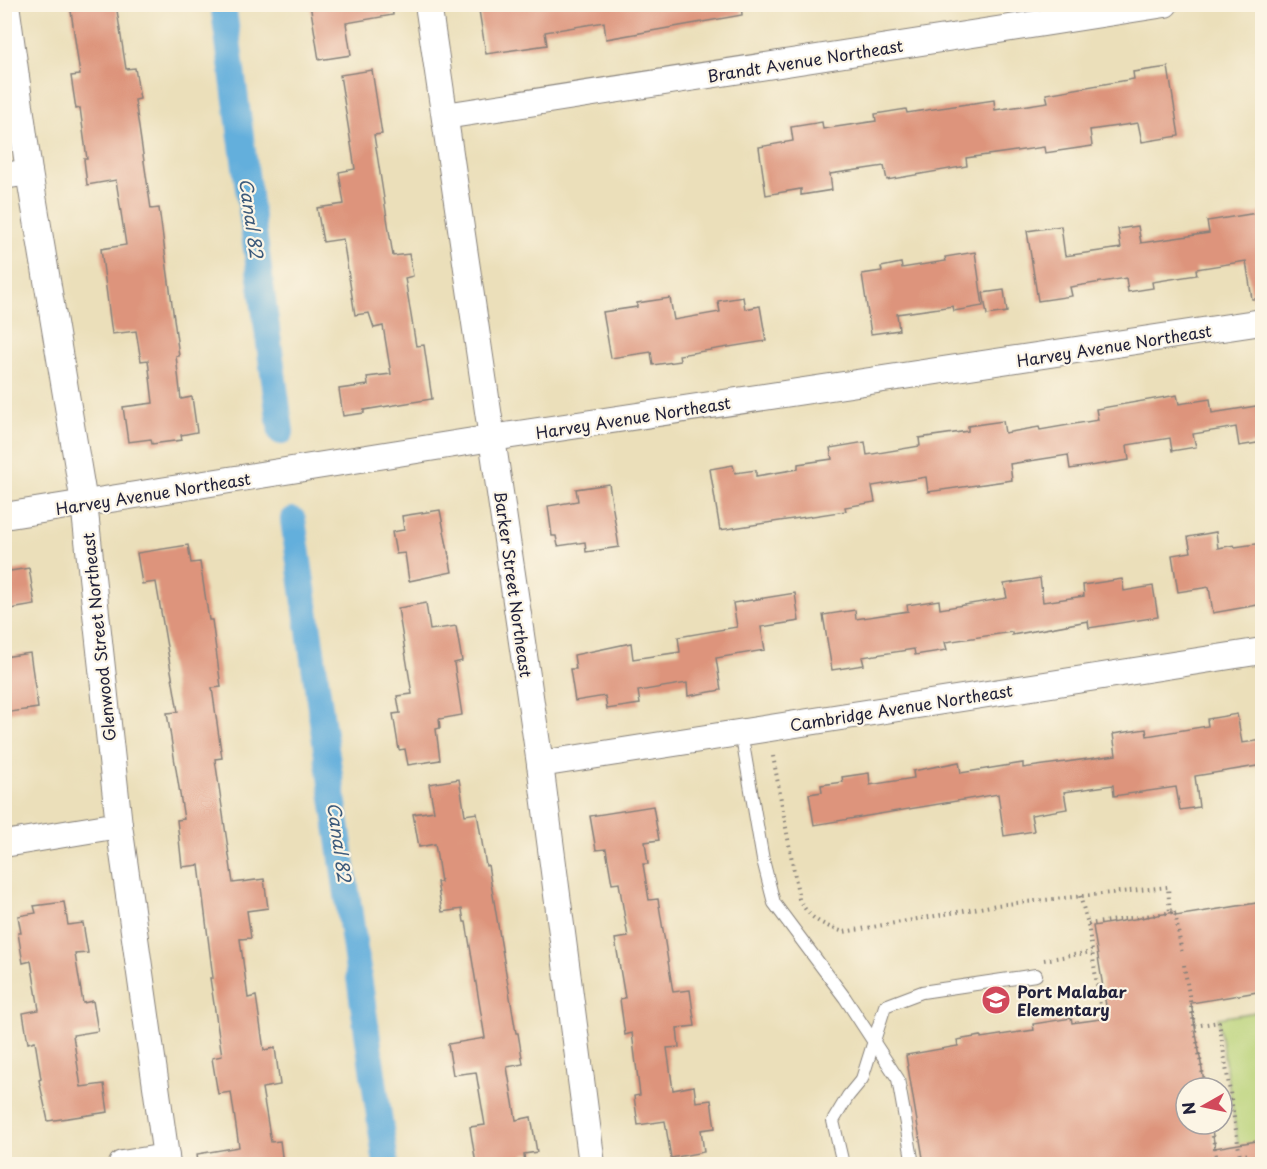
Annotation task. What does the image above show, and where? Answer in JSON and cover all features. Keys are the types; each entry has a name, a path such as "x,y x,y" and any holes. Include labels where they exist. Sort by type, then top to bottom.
{"street":[{"name":"Glenwood Street Northeast","path":"6,4 29,172 84,503 119,825 167,1161"},
{"name":"Barker Street Northeast","path":"428,4 540,764 592,1164"},
{"name":"Brandt Avenue Northeast","path":"445,116 1165,4"},
{"path":"4,176 29,172"},
{"name":"Harvey Avenue Northeast","path":"4,516 492,438 1263,322"},
{"name":"Cambridge Avenue Northeast","path":"540,764 1263,651"},
{"path":"4,844 119,825"},
{"path":"122,1164 167,1161"}],"lane":[{"path":"741,732 763,860 774,903 845,998 898,1079 913,1164"},
{"path":"843,1164 833,1120 862,1079 885,1006 922,992 1033,976"}],"path":[{"path":"773,756 799,899 804,908 824,926 844,933 997,905 1168,887 1170,913"},
{"path":"1080,896 1088,924 1102,1018"},
{"path":"1088,924 1175,912 1182,954"},
{"path":"1033,976 1035,962 1092,952"},
{"path":"1184,965 1203,1076"},
{"path":"1194,1026 1219,1022 1240,1156"},
{"path":"1213,1136 1217,1162 1250,1154 1252,1164"}],"green space":[{"path":"1262,1011 1262,1140 1239,1150 1234,1119 1234,1076 1227,1076 1218,1018"}],"building":[{"path":"70,4 116,4 126,69 135,68 140,99 135,100 151,209 159,208 179,356 176,356 181,399 192,397 197,432 181,435 182,440 152,444 151,439 128,442 123,407 153,403 148,360 141,361 136,331 112,334 101,249 126,245 116,180 87,185 84,159 87,159 80,108 76,109 71,76 80,75"},
{"path":"310,4 392,4 393,15 346,23 351,55 319,60"},
{"path":"478,4 741,4 742,15 606,39 604,22 545,32 547,45 486,54"},
{"path":"1168,67 1179,136 1142,142 1138,123 1090,130 1092,146 1045,153 1044,147 966,158 967,166 887,180 884,166 830,174 832,190 801,195 801,189 766,195 759,147 793,141 791,127 822,122 823,129 876,121 875,114 906,109 907,113 994,100 995,110 1048,102 1046,94 1134,79 1133,72"},
{"path":"372,70 382,134 374,135 393,256 409,254 413,276 405,278 416,346 424,345 432,399 364,410 364,413 343,416 339,389 368,385 367,377 391,374 383,326 374,328 369,313 355,315 343,239 323,242 317,208 344,204 339,172 355,169 340,75"},
{"path":"1263,212 1263,299 1252,299 1246,261 1196,269 1197,275 1152,282 1153,288 1128,292 1126,278 1070,287 1072,296 1038,301 1027,231 1061,226 1065,256 1121,248 1118,229 1138,226 1141,243 1209,233 1207,221"},
{"path":"975,252 983,306 954,311 953,306 897,314 899,330 871,334 862,274 882,271 881,267 901,263 902,268 946,261 945,257"},
{"path":"1004,290 1007,312 987,315 983,293"},
{"path":"743,297 745,309 760,306 766,341 679,355 680,361 653,365 651,352 611,358 603,312 637,307 637,303 670,298 674,320 720,312 718,301"},
{"path":"1177,395 1179,404 1210,399 1212,413 1263,405 1263,442 1239,446 1236,427 1193,434 1196,447 1172,451 1170,438 1127,445 1129,460 1070,469 1068,455 1010,464 1012,480 928,492 926,477 872,486 875,502 845,507 846,511 720,530 710,469 733,465 735,473 756,470 756,476 798,469 798,464 832,459 830,448 865,442 867,455 920,446 919,438 968,431 968,426 1003,421 1005,433 1039,427 1040,430 1098,420 1096,409"},
{"path":"609,484 619,547 586,552 585,542 558,546 556,536 552,536 548,506 578,501 576,489"},
{"path":"440,510 452,572 409,581 405,553 396,554 392,532 404,530 402,516"},
{"path":"1216,532 1218,548 1263,543 1263,604 1213,613 1209,587 1178,592 1172,555 1191,552 1188,537"},
{"path":"188,545 191,563 200,562 209,620 212,620 221,687 212,688 222,758 215,759 233,883 264,879 268,908 247,911 251,938 240,939 248,998 256,996 264,1050 275,1048 280,1085 262,1088 271,1142 280,1141 283,1164 198,1164 197,1154 239,1147 231,1092 218,1094 212,1058 222,1056 210,978 213,978 199,865 182,867 177,820 184,819 167,713 178,712 156,582 142,584 137,553"},
{"path":"29,568 35,605 4,610 4,572"},
{"path":"1040,578 1043,602 1084,596 1083,585 1122,579 1124,591 1153,586 1158,617 1089,628 1088,621 1012,635 1012,632 945,642 947,650 915,655 914,649 862,657 864,665 832,670 823,615 855,610 856,619 908,611 907,605 939,600 940,609 1007,598 1004,584"},
{"path":"795,593 799,621 761,627 765,650 716,658 721,690 688,696 687,683 638,691 640,704 607,709 605,696 575,701 570,669 576,669 574,655 631,643 633,659 680,652 678,637 737,627 733,603"},
{"path":"426,603 430,630 456,626 462,661 454,663 462,715 439,719 440,728 436,729 440,760 408,765 405,749 399,750 393,714 400,713 397,696 412,694 398,608"},
{"path":"30,653 38,708 4,713 4,657"},
{"path":"1237,714 1242,743 1263,740 1263,765 1195,776 1199,807 1180,810 1176,787 1114,796 1113,785 1064,792 1067,809 1031,815 1034,831 1004,836 998,794 814,825 809,794 822,792 821,785 843,782 842,777 869,773 870,785 914,778 913,771 959,762 961,773 1023,763 1023,768 1116,755 1113,734 1146,729 1147,736 1208,726 1207,719"},
{"path":"459,779 465,815 477,813 516,1033 518,1033 523,1064 507,1067 516,1120 531,1117 537,1152 524,1154 525,1164 476,1164 470,1127 485,1125 476,1072 453,1075 448,1044 485,1038 462,909 442,912 437,882 441,882 435,844 419,847 413,814 434,811 429,784"},
{"path":"653,806 659,840 645,842 648,864 643,864 649,900 658,899 673,992 690,990 695,1026 677,1028 679,1047 667,1048 673,1090 694,1086 696,1102 711,1100 715,1128 701,1130 704,1152 671,1158 665,1121 638,1125 634,1096 640,1095 632,1033 625,1035 620,999 625,998 615,939 628,937 619,883 612,884 606,849 596,850 590,816"},
{"path":"64,902 68,925 83,923 88,953 75,954 83,1003 93,1001 98,1031 73,1035 81,1087 104,1084 108,1112 48,1121 39,1080 41,1079 35,1041 28,1043 23,1013 39,1010 31,961 23,963 18,916 36,913 34,906"},
{"path":"1263,902 1263,991 1191,1003 1203,1076 1174,1076 1174,1136 1213,1136 1215,1148 1263,1140 1263,1164 924,1164 906,1055 958,1046 957,1040 1034,1030 1033,1024 1071,1018 1072,1023 1108,1018 1093,926 1175,912 1176,916"}],"waterway":[{"name":"Canal 82","path":"223,4 281,432"},
{"name":"Canal 82","path":"293,520 386,1164"}],"place":[{"name":"Port Malabar Elementary","path":"996,1000"}]}
